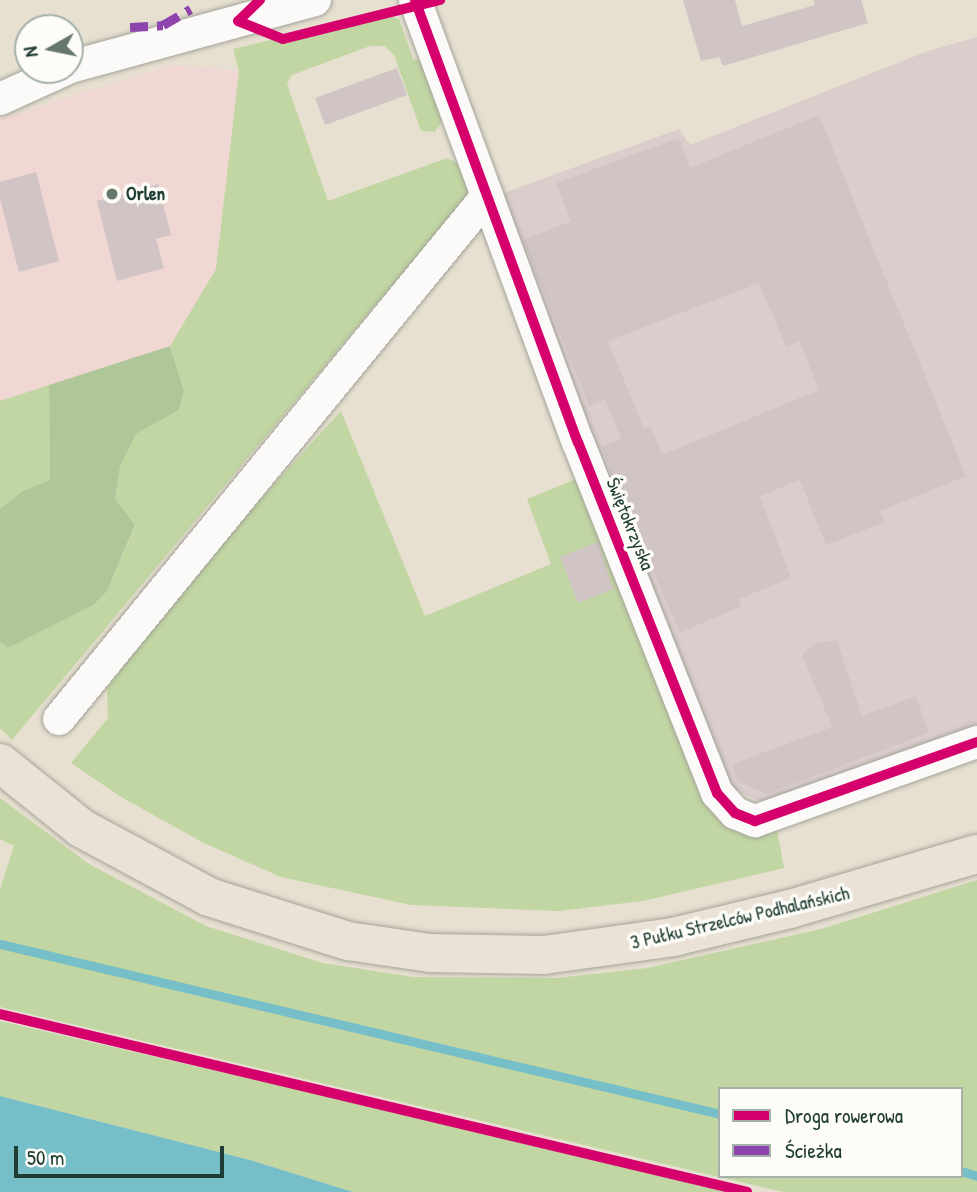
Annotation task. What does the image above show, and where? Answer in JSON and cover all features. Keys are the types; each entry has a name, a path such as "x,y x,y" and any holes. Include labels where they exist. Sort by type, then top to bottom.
{"main road":[{"name":"3 Pułku Strzelców Podhalańskich","path":"0,763 81,828 209,897 348,941 430,953 544,955 662,939 790,909 977,854"}],"street":[{"path":"84,63 315,0"},
{"name":"Świętokrzyska","path":"415,0 487,196 687,692 717,793 736,813 755,821 977,741"},
{"path":"0,99 31,84"},
{"path":"59,719 487,196"}],"shaded area":[{"path":"977,37 977,742 765,802 754,799 732,788 590,437 501,194 679,129 690,145 928,51"},
{"name":"Orlen","path":"171,65 239,71 216,269 170,346 0,401 0,119"}],"green space":[{"path":"382,13 399,19 413,59 423,62 443,116 441,123 435,132 421,131 394,55 385,46 370,46 292,75 287,84 328,201 447,158 460,164 471,197 378,302 12,740 0,728 0,642 8,648 107,591 135,526 115,499 120,467 136,434 179,410 184,391 170,346 216,269 239,71 233,49"},
{"path":"170,346 184,391 179,410 136,434 120,467 115,499 135,525 107,591 93,605 8,648 0,642 0,509 21,492 50,480 49,385"},
{"path":"49,385 50,480 21,492 0,509 0,401"},
{"path":"341,411 425,616 551,564 527,499 576,479 710,804 724,826 744,831 776,824 784,868 643,901 559,911 411,905 281,877 202,842 121,797 71,763 108,718 107,688 197,568"},
{"path":"0,798 89,864 206,926 323,963 413,977 557,978 647,968 821,929 977,880 977,1192 783,1192 724,1178 963,1178 963,1087 718,1087 718,1177 0,1007 0,889 14,846 0,839"},
{"path":"0,1021 726,1192 353,1192 250,1160 0,1096"}],"water":[{"path":"0,1096 250,1160 353,1192 0,1192"}],"building":[{"path":"683,0 735,0 742,26 815,5 813,0 861,0 868,23 723,66 719,57 701,61"},
{"path":"397,68 407,95 325,125 315,98"},
{"path":"819,115 966,476 880,511 885,522 826,545 800,480 760,496 791,578 739,599 741,606 680,633 650,564 646,565 602,447 621,439 605,399 589,406 523,240 571,221 556,183 679,138 690,168","holes":["759,283 786,347 799,341 819,390 662,455 651,426 644,429 608,341"]},
{"path":"36,172 59,261 19,272 0,199 0,182"},
{"path":"158,184 171,235 156,239 164,268 117,281 97,201"},
{"path":"598,542 613,589 578,603 560,557"},
{"path":"837,641 862,716 916,696 929,733 766,794 737,781 732,764 832,727 802,654 818,642"}],"waterway":[{"path":"0,944 718,1114"},
{"path":"963,1172 977,1176"}],"marked path":[{"path":"130,27 163,25 191,9"}],"cycle path":[{"path":"260,0 238,21 283,39 440,0"},
{"path":"415,0 578,442 717,793 735,813 755,821 977,742"},
{"path":"0,1014 747,1192"}],"place":[{"name":"Orlen","path":"112,194"}]}
